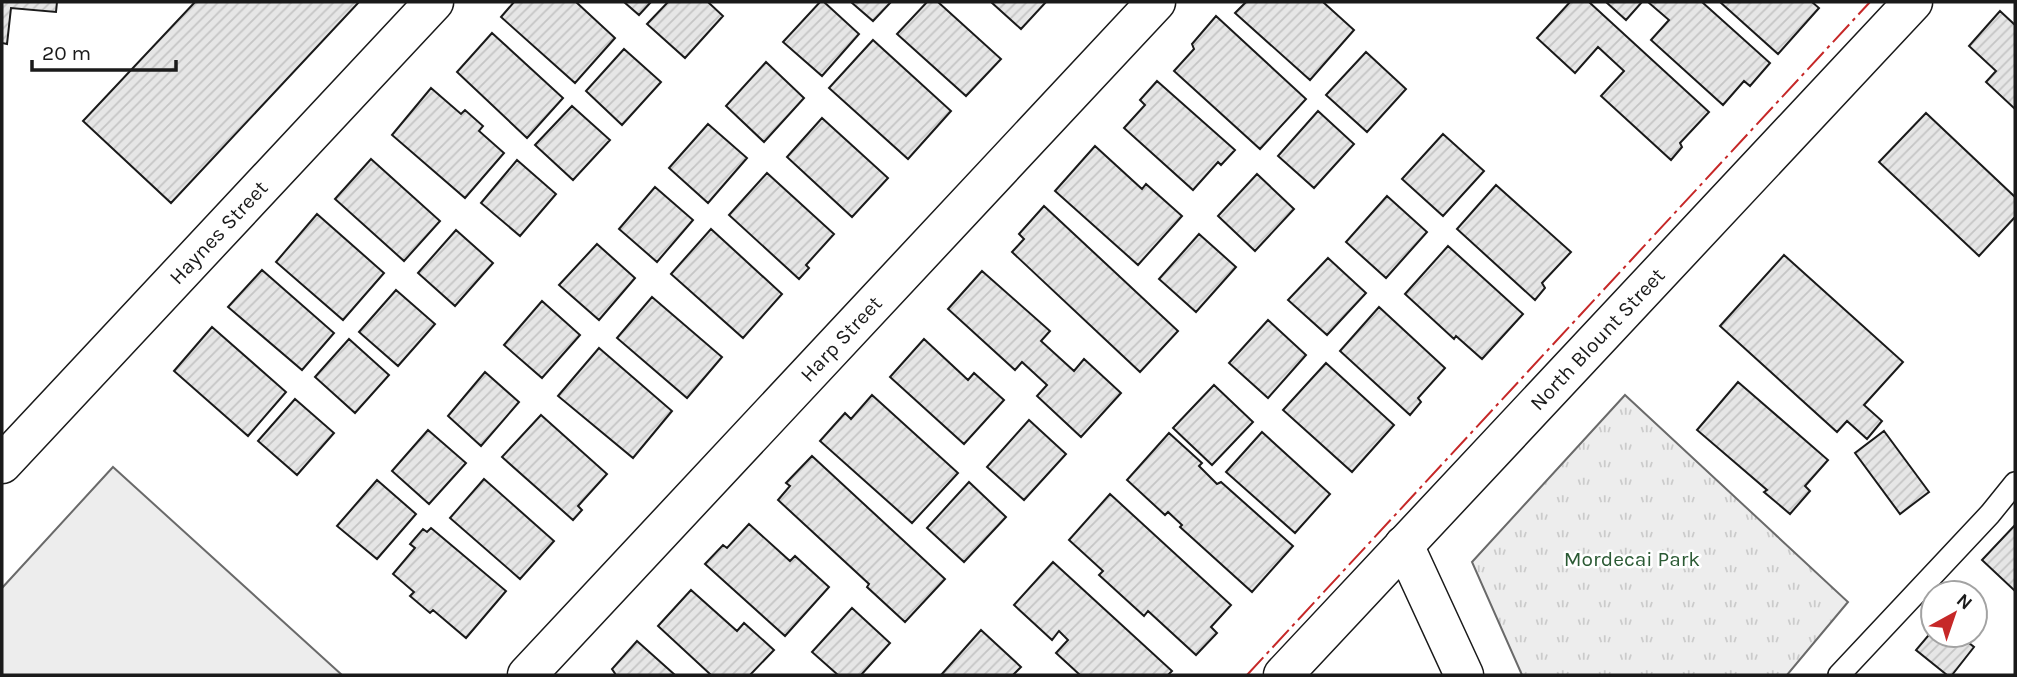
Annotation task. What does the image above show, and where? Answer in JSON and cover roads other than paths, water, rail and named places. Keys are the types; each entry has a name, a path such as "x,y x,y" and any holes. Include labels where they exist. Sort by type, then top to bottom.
{"street":[{"name":"Haynes Street","path":"2,464 434,2"},
{"name":"Harp Street","path":"527,675 1156,2"},
{"name":"North Blount Street","path":"1283,675 1913,2"},
{"path":"1404,545 1464,675"}],"lane":[{"path":"1839,675 1990,514 2015,483"}],"park label":[{"name":"Mordecai Park","path":"1632,559"}]}
